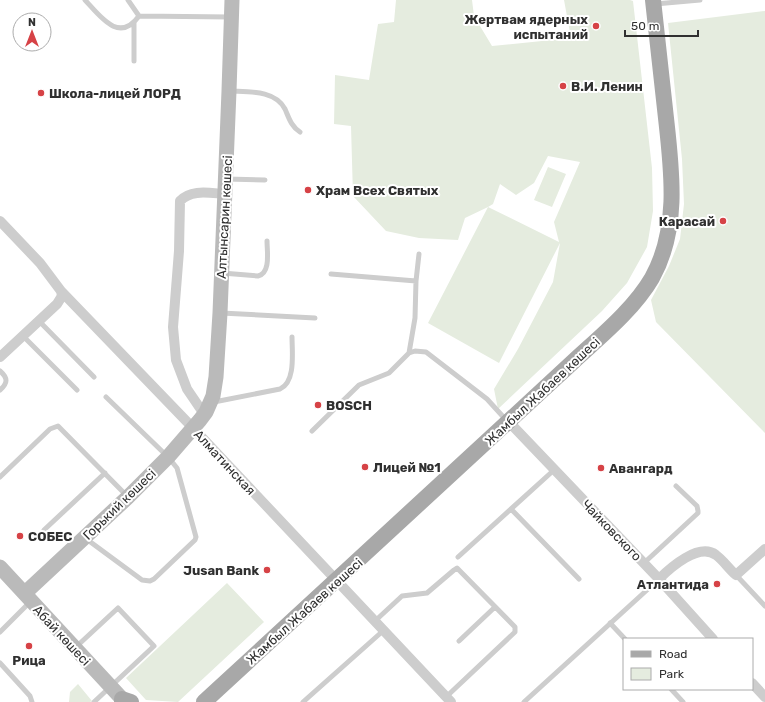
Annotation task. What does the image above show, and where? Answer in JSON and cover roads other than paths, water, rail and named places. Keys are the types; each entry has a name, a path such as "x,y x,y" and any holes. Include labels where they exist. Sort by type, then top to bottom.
{"main road":[{"name":"Жамбыл Жабаев көшесі","path":"204,702 575,360 632,304 651,279 668,237 672,203 670,163 653,2"}],"street":[{"name":"Алтынсарин көшесі","path":"193,428 208,408 216,377 230,91 232,0"},
{"path":"208,408 187,389 176,360 173,326 179,251 180,201 185,196 194,193 225,187"},
{"name":"Алматинская","path":"0,221 40,263 61,290 384,630 448,700"},
{"path":"0,357 60,300 61,290"},
{"name":"Чайковского","path":"509,422 644,563 712,638"},
{"name":"Горький көшесі","path":"28,597 84,538 168,457 193,428"},
{"path":"659,579 675,564 705,552 716,554 736,575 765,549"},
{"name":"Абай көшесі","path":"0,567 74,649 125,701"},
{"path":"753,684 765,697"}],"lane":[{"path":"85,0 108,24 114,27 124,28 134,23 139,16"},
{"path":"128,0 139,16"},
{"path":"653,2 700,0"},
{"path":"139,16 231,17"},
{"path":"134,23 134,61"},
{"path":"230,91 257,92 277,101 282,105 293,126 300,132"},
{"path":"225,187 264,180"},
{"path":"221,273 258,276 262,274 267,265 267,241"},
{"path":"409,353 415,318 416,282 420,254"},
{"path":"331,274 416,282"},
{"path":"220,313 315,318"},
{"path":"39,321 94,377"},
{"path":"23,336 77,390"},
{"path":"208,408 280,389 285,386 289,381 291,372 292,337"},
{"path":"312,431 359,385 389,373 409,353 420,351 426,352 487,399 509,422"},
{"path":"0,371 6,377 7,381 6,385 0,390"},
{"path":"84,538 142,580 147,581 154,579 195,540 196,533 179,474 175,466 168,457 106,396"},
{"path":"0,477 55,426 60,428 128,496"},
{"path":"458,558 554,470"},
{"path":"44,530 104,473"},
{"path":"644,563 698,513 696,506 676,486"},
{"path":"511,509 578,579"},
{"path":"375,621 402,596 427,594 457,568 461,570 515,627 516,631 448,700"},
{"path":"736,575 765,606"},
{"path":"524,702 659,579"},
{"path":"0,632 28,597"},
{"path":"459,641 495,607"},
{"path":"74,649 118,608 154,646 94,702"},
{"path":"610,623 624,638"},
{"path":"303,702 384,630"},
{"path":"0,663 30,696 32,702"},
{"path":"672,690 683,702"}],"place":[{"name":"Жертвам ядерных испытаний","path":"596,26"},
{"name":"В.И. Ленин","path":"563,86"},
{"name":"Школа-лицей ЛОРД","path":"41,93"},
{"name":"Храм Всех Святых","path":"308,190"},
{"name":"Карасай","path":"723,221"},
{"name":"BOSCH","path":"318,405"},
{"name":"Лицей №1","path":"365,467"},
{"name":"Авангард","path":"601,468"},
{"name":"СОБЕС","path":"20,536"},
{"name":"Jusan Bank","path":"267,570"},
{"name":"Атлантида","path":"717,584"},
{"name":"Рица","path":"29,646"}]}
